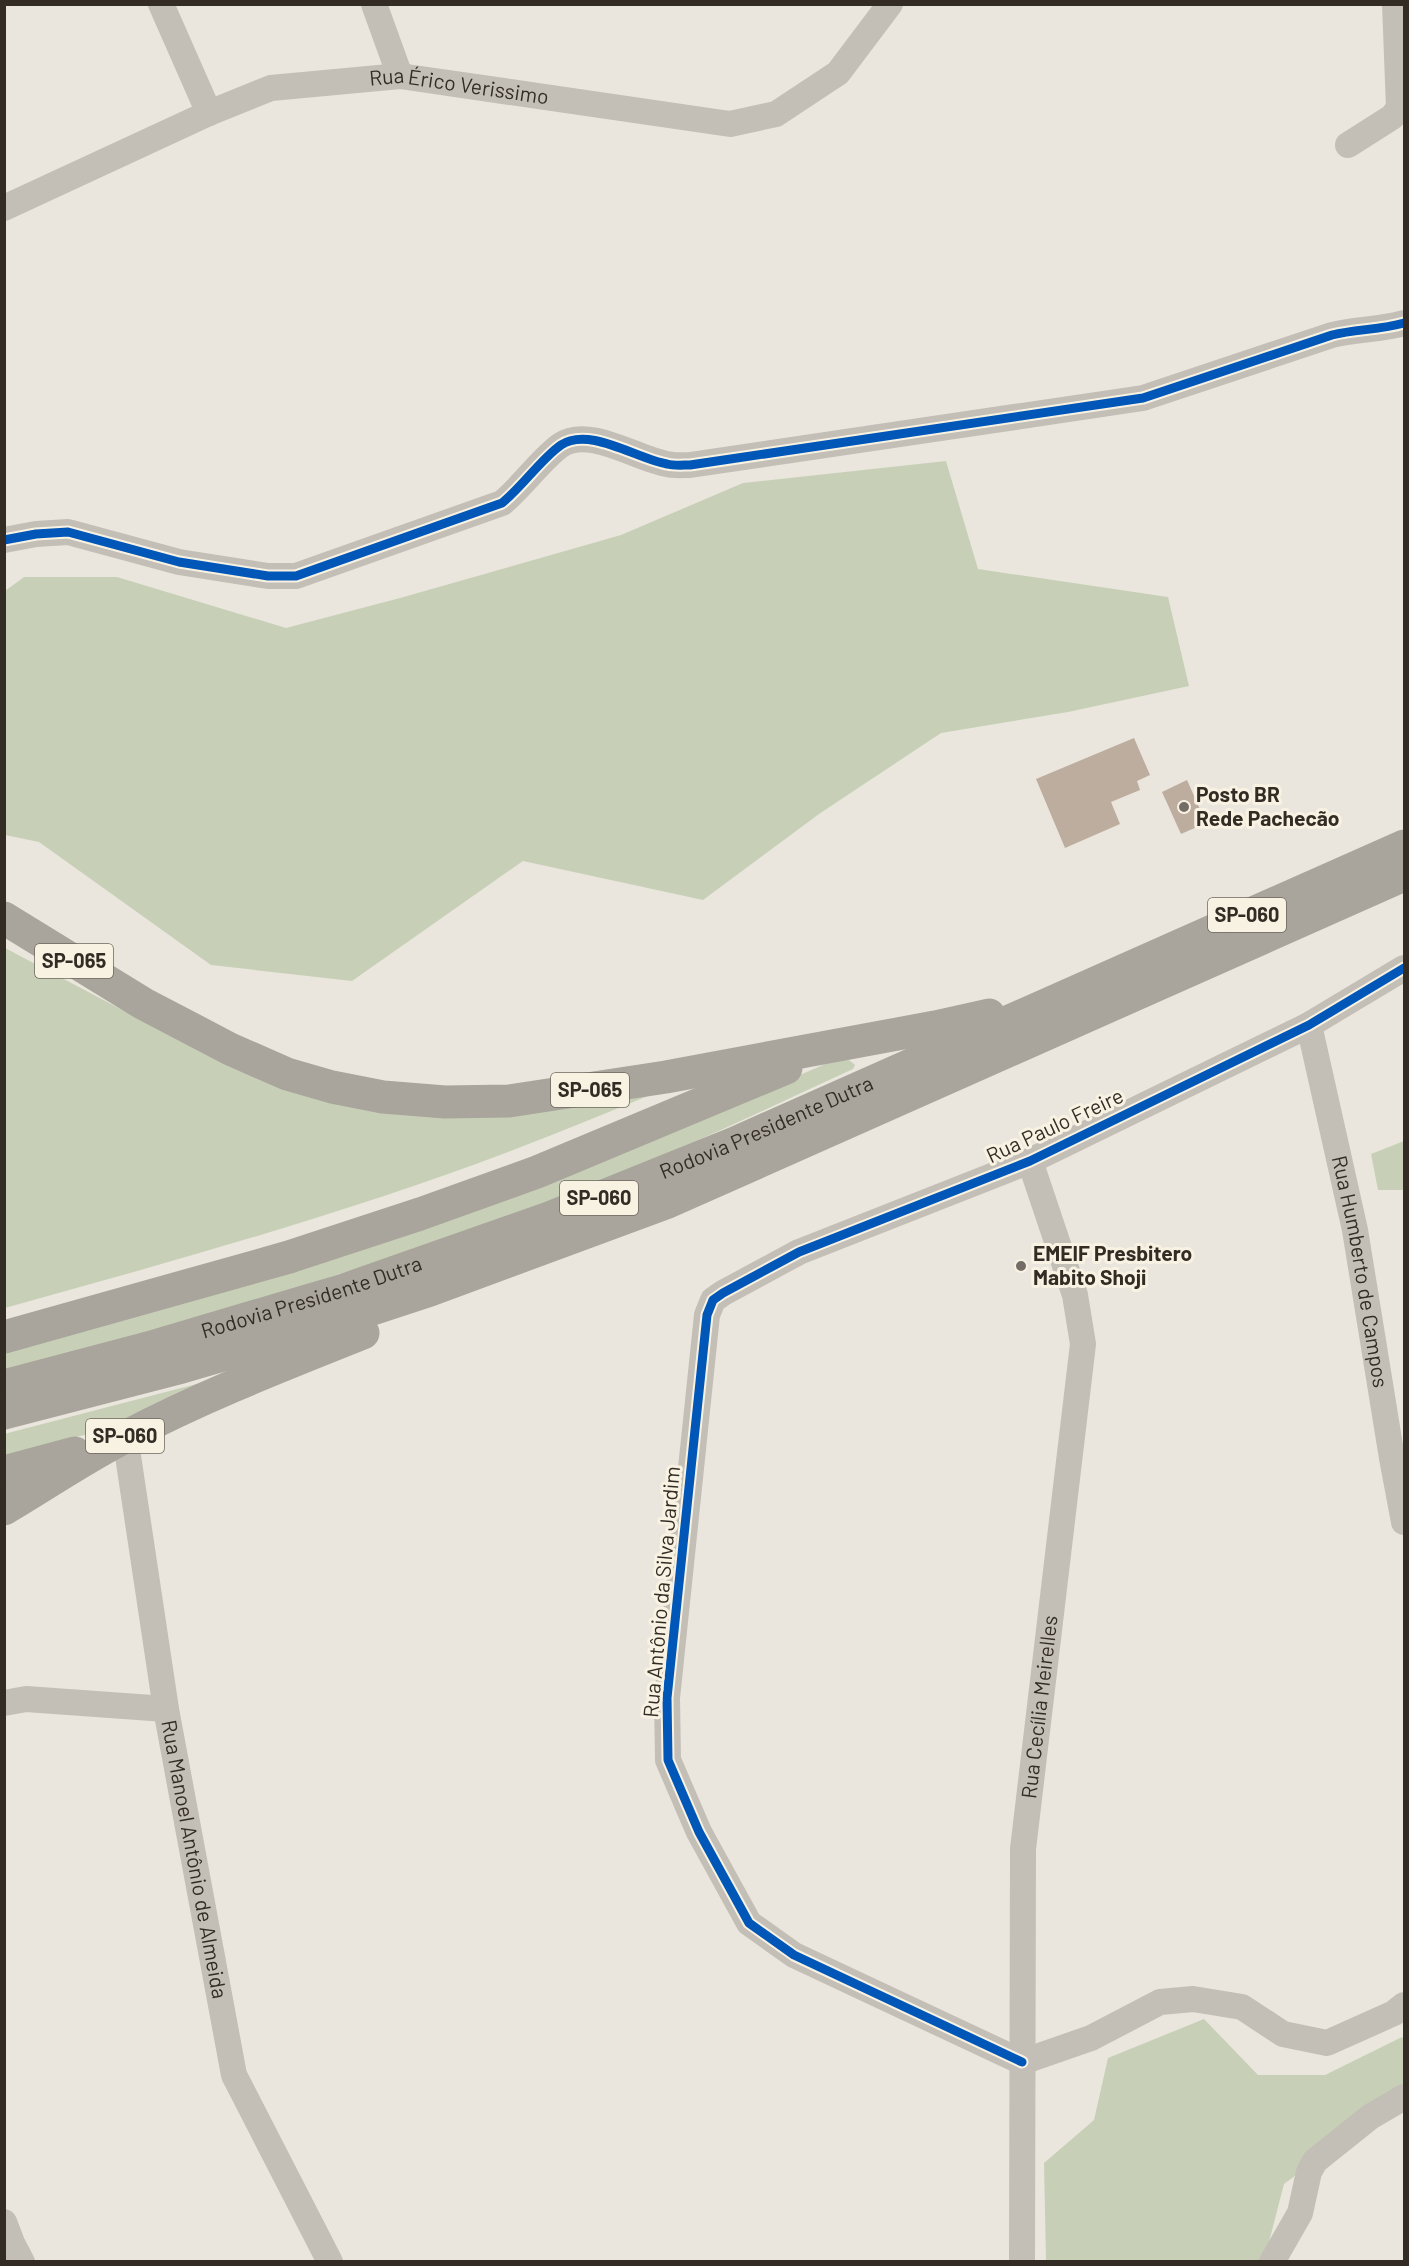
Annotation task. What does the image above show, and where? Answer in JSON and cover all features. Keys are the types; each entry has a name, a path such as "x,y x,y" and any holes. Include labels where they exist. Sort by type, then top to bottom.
{"highway":[{"path":"1323,881 1404,827"},
{"name":"Rodovia Presidente Dutra","path":"4,1386 148,1348 344,1290 549,1218 735,1143 1404,846"},
{"name":"Rodovia Presidente Dutra","path":"4,1413 182,1367 316,1327 430,1290 668,1202 1404,875"},
{"name":"SP-065","path":"4,918 144,1004 199,1034 287,1074 332,1087 383,1096 445,1102 509,1101 579,1092 846,1043"},
{"name":"SP-065","path":"4,938 144,1004"},
{"path":"4,1337 289,1257 420,1214 537,1172 846,1043 983,1017 1170,948"},
{"name":"SP-060","path":"4,1509 125,1436 253,1377 502,1278 668,1202"},
{"path":"4,1472 56,1459 125,1436"}],"street":[{"path":"161,4 209,113"},
{"path":"374,4 400,76"},
{"name":"Rua Érico Verissimo","path":"4,208 209,113 271,88 400,76 730,124 776,114 838,73 890,4"},
{"path":"1348,146 1392,117 1400,108 1395,4"},
{"path":"4,540 36,534 68,532 179,562 268,576 296,576 496,506 515,493 558,447 576,439 597,441 667,464 690,465 1143,398 1332,335 1352,330 1383,329 1404,323"},
{"name":"Rua Paulo Freire","path":"713,1300 799,1252 1030,1161 1309,1025 1404,968"},
{"name":"Rua Humberto de Campos","path":"1309,1025 1355,1230 1404,1522"},
{"name":"Rua Cecília Meirelles","path":"1022,2262 1023,1849 1083,1344 1075,1295 1030,1161"},
{"name":"Rua Antônio da Silva Jardim","path":"713,1300 706,1315 667,1698 668,1760 699,1832 749,1923 794,1955 1022,2062"},
{"name":"Rua Manoel Antônio de Almeida","path":"125,1436 166,1709 234,2075 330,2262"},
{"path":"4,1703 26,1699 166,1709"},
{"path":"1022,2062 1091,2038 1160,2002 1193,1999 1242,2007 1283,2034 1327,2043 1394,2013 1404,2005"},
{"path":"1272,2262 1300,2213 1309,2172 1315,2161 1370,2116 1404,2097"},
{"path":"4,2222 21,2262"}],"green space":[{"path":"946,461 978,569 1168,597 1189,686 1068,712 941,733 819,814 703,900 523,861 352,981 211,965 39,842 5,835 5,591 24,577 117,577 286,628 621,535 743,483"},
{"path":"5,948 202,1052 302,1092 672,1086 508,1152 384,1196 195,1254 5,1308"},
{"path":"844,1056 855,1065 853,1069 686,1146 584,1188 365,1266 204,1316 5,1371 5,1348 739,1101"},
{"path":"1404,1141 1404,1190 1378,1190 1371,1154"},
{"path":"208,1381 102,1430 5,1457 4,1434"},
{"path":"1204,2019 1258,2075 1325,2075 1402,2037 1404,2040 1404,2094 1284,2184 1264,2261 1046,2261 1044,2163 1094,2120 1108,2058"}],"building":[{"path":"1134,738 1150,775 1137,781 1140,790 1111,802 1120,824 1065,848 1036,779"},
{"name":"Posto BR Rede Pachecão","path":"1187,780 1206,823 1181,834 1162,792"}],"cycle path":[{"path":"4,540 36,534 68,532 179,562 268,576 296,576 502,503 554,451 572,440 599,441 655,461 673,465 690,465 1143,398 1332,335 1404,323"},
{"path":"1022,2062 794,1955 749,1923 699,1832 668,1760 667,1698 707,1315 713,1300 723,1293 799,1252 1030,1161 1309,1025 1404,968"}],"place":[{"name":"Posto BR Rede Pachecão","path":"1184,807"},
{"name":"EMEIF Presbitero Mabito Shoji","path":"1021,1266"}]}
